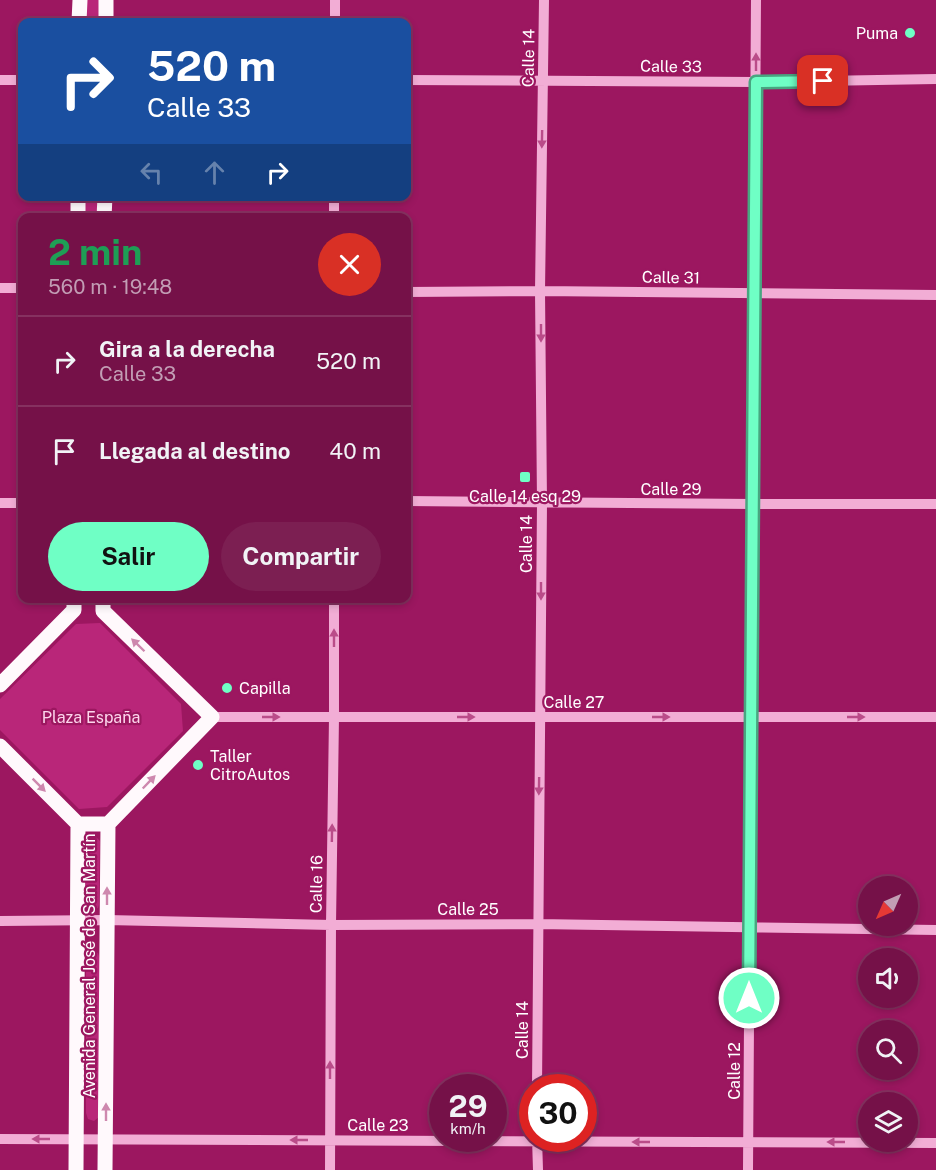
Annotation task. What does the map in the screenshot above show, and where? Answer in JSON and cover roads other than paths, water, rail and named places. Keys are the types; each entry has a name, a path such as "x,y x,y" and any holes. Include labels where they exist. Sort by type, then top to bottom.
{"main road":[{"path":"79,18 80,0"},
{"path":"106,0 106,18"},
{"path":"0,685 74,604 103,604 212,717"},
{"name":"Avenida General José de San Martín","path":"105,1170 108,824 212,717"},
{"name":"Avenida General José de San Martín","path":"0,746 78,824 76,1170"},
{"path":"78,824 108,824"}],"street":[{"path":"335,0 335,18"},
{"name":"Calle 14","path":"537,1074 542,503 540,291 544,0"},
{"name":"Calle 12","path":"748,1170 756,0"},
{"name":"Calle 33","path":"411,80 756,82 936,79"},
{"path":"0,80 18,80"},
{"path":"0,288 18,288"},
{"name":"Calle 31","path":"411,292 936,295"},
{"name":"Calle 29","path":"411,501 936,504"},
{"path":"0,503 18,503"},
{"name":"Calle 16","path":"330,1170 334,603"},
{"name":"Calle 27","path":"212,717 936,717"},
{"name":"Calle 25","path":"0,921 749,926 936,930"},
{"name":"Calle 23","path":"0,1139 519,1140"},
{"name":"Calle 23","path":"597,1141 936,1143"},
{"path":"537,1152 538,1170"}],"place":[{"name":"Puma","path":"910,33"},
{"name":"Calle 14 esq 29","path":"525,477"},
{"name":"Capilla","path":"227,688"},
{"name":"Taller CitroAutos","path":"198,765"}],"park label":[{"name":"Plaza España","path":"91,717"}]}
